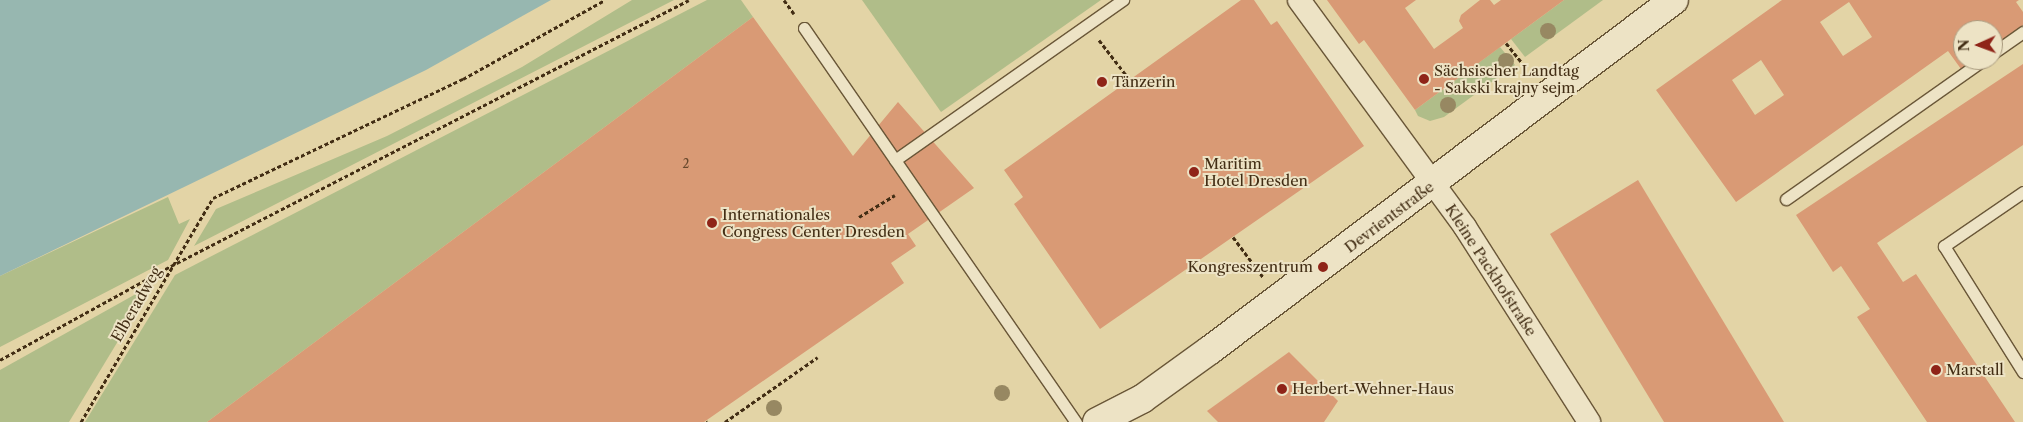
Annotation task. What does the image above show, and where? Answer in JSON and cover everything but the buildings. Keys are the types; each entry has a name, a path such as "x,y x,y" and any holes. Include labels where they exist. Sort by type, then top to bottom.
{"main road":[{"name":"Devrientstraße","path":"1096,422 1142,399 1434,184 1674,0"}],"street":[{"name":"Kleine Packhofstraße","path":"1299,0 1465,227 1589,422"}],"lane":[{"path":"895,160 1124,0"},
{"path":"804,28 1076,422"},
{"path":"2003,46 2023,32"},
{"path":"1786,199 1969,70"},
{"path":"2023,192 1944,246 2023,372"}],"path":[{"name":"Elberadweg","path":"81,422 171,266 213,198 463,79 605,0"},
{"path":"0,360 171,266 690,0"},
{"path":"1506,43 1522,64"},
{"path":"1110,54 1130,80"},
{"path":"859,216 885,200"},
{"path":"1233,237 1258,270"},
{"path":"725,422 818,357"}],"green space":[{"path":"632,0 674,0 194,246 216,209 387,136 522,67"},
{"path":"707,0 741,0 753,17 207,422 85,422 175,275"},
{"path":"862,0 1101,0 941,112"},
{"path":"1564,0 1603,0 1525,57 1511,39"},
{"path":"1500,47 1515,65 1444,117 1430,121 1418,116 1415,110"},
{"path":"168,197 179,224 190,219 168,260 0,347 0,276"},
{"path":"152,285 69,422 0,422 0,370"}],"water":[{"path":"0,0 551,0 426,70 0,276"}],"place":[{"name":"Sächsischer Landtag - Sakski krajny sejm","path":"1424,79"},
{"name":"Tänzerin","path":"1102,82"},
{"name":"Maritim Hotel Dresden","path":"1194,172"},
{"name":"Internationales Congress Center Dresden","path":"712,223"},
{"name":"Kongresszentrum","path":"1323,267"},
{"name":"Marstall","path":"1936,370"},
{"name":"Herbert-Wehner-Haus","path":"1282,389"}]}
